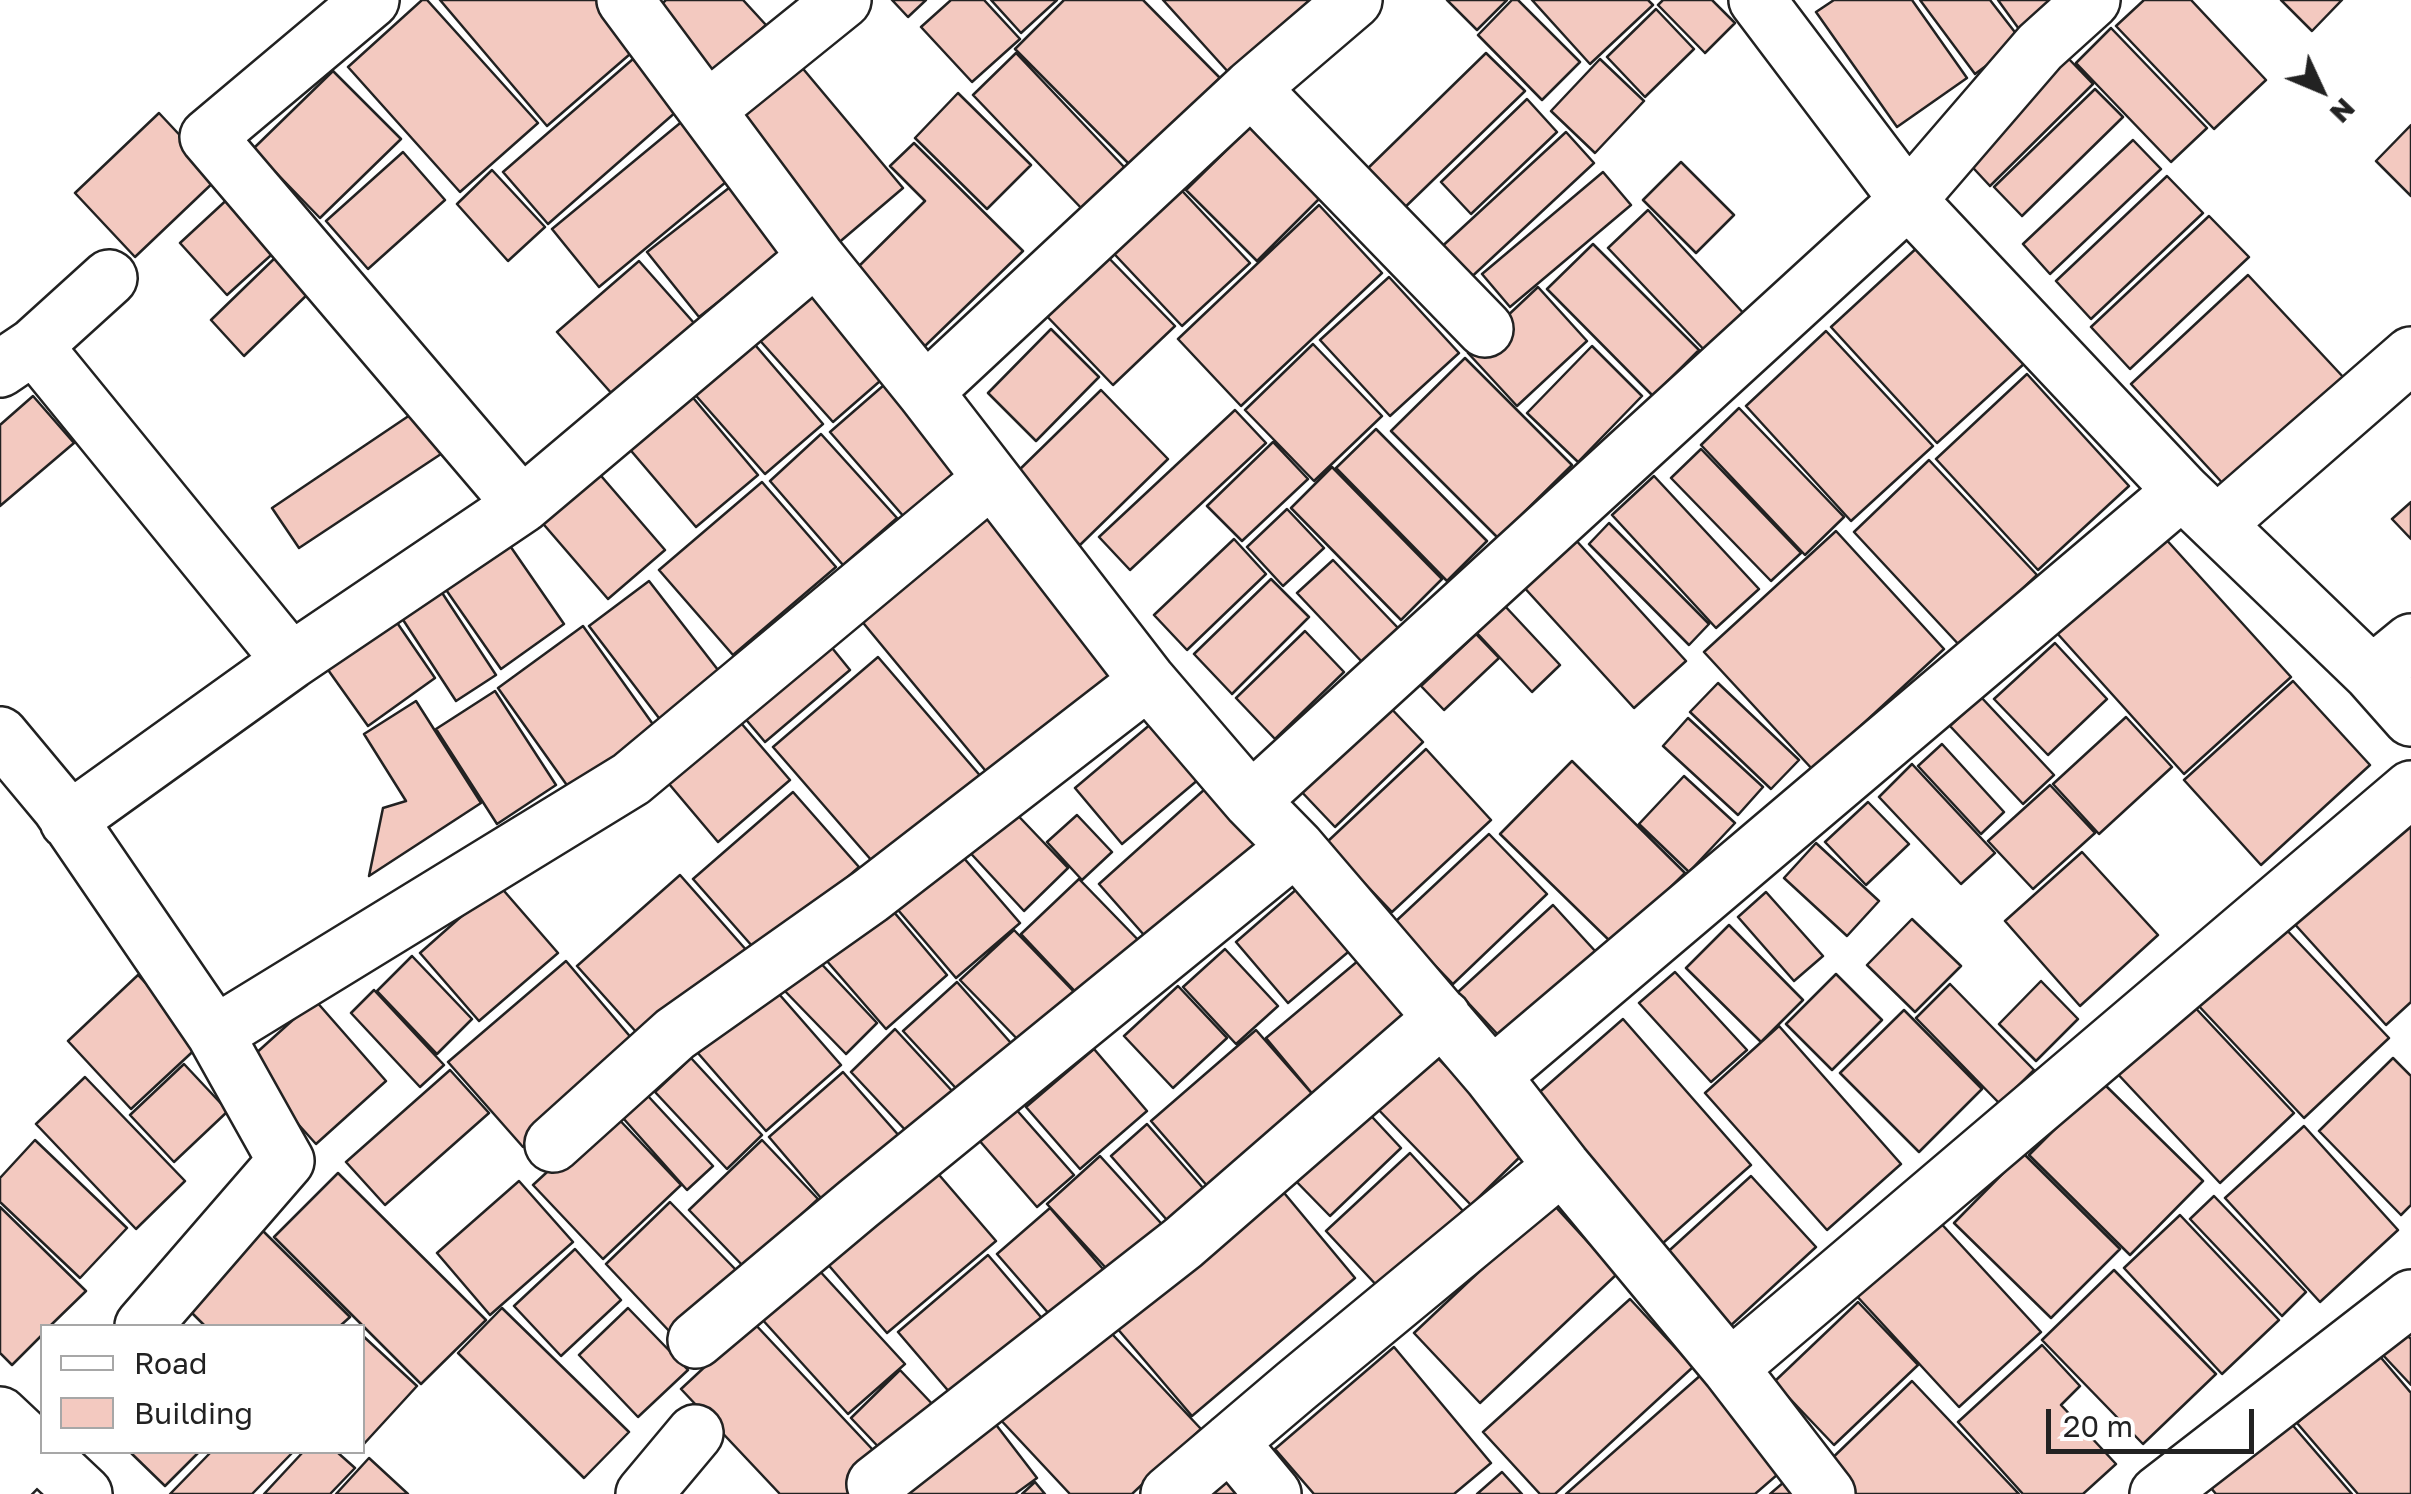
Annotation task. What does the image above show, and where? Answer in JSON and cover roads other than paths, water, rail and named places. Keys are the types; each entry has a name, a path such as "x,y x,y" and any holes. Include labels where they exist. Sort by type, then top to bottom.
{"street":[{"path":"370,0 208,136 522,505"},
{"path":"625,0 816,256 1148,682 1443,1017 1730,1368 1827,1494"},
{"path":"708,109 843,0"},
{"path":"925,392 1251,88 1354,0"},
{"path":"1757,0 1908,200 2200,507 2391,658 2411,718"},
{"path":"1251,801 1908,200 2040,46 2092,0"},
{"path":"1251,88 1485,329"},
{"path":"68,821 290,662 522,505 816,256"},
{"path":"109,278 17,357 290,662"},
{"path":"1492,1076 2200,507 2411,355"},
{"path":"215,1034 631,779 991,480"},
{"path":"553,1144 675,1034 870,896 1148,682"},
{"path":"0,735 60,807 215,1034 286,1161 145,1324"},
{"path":"1730,1368 2411,789"},
{"path":"696,1340 1296,847"},
{"path":"876,1484 1183,1243 1443,1017"},
{"path":"1169,1494 1562,1166"},
{"path":"2158,1494 2411,1298"},
{"path":"644,1494 695,1433"},
{"path":"1230,1442 1272,1494"},
{"path":"20,1448 84,1494"}]}
